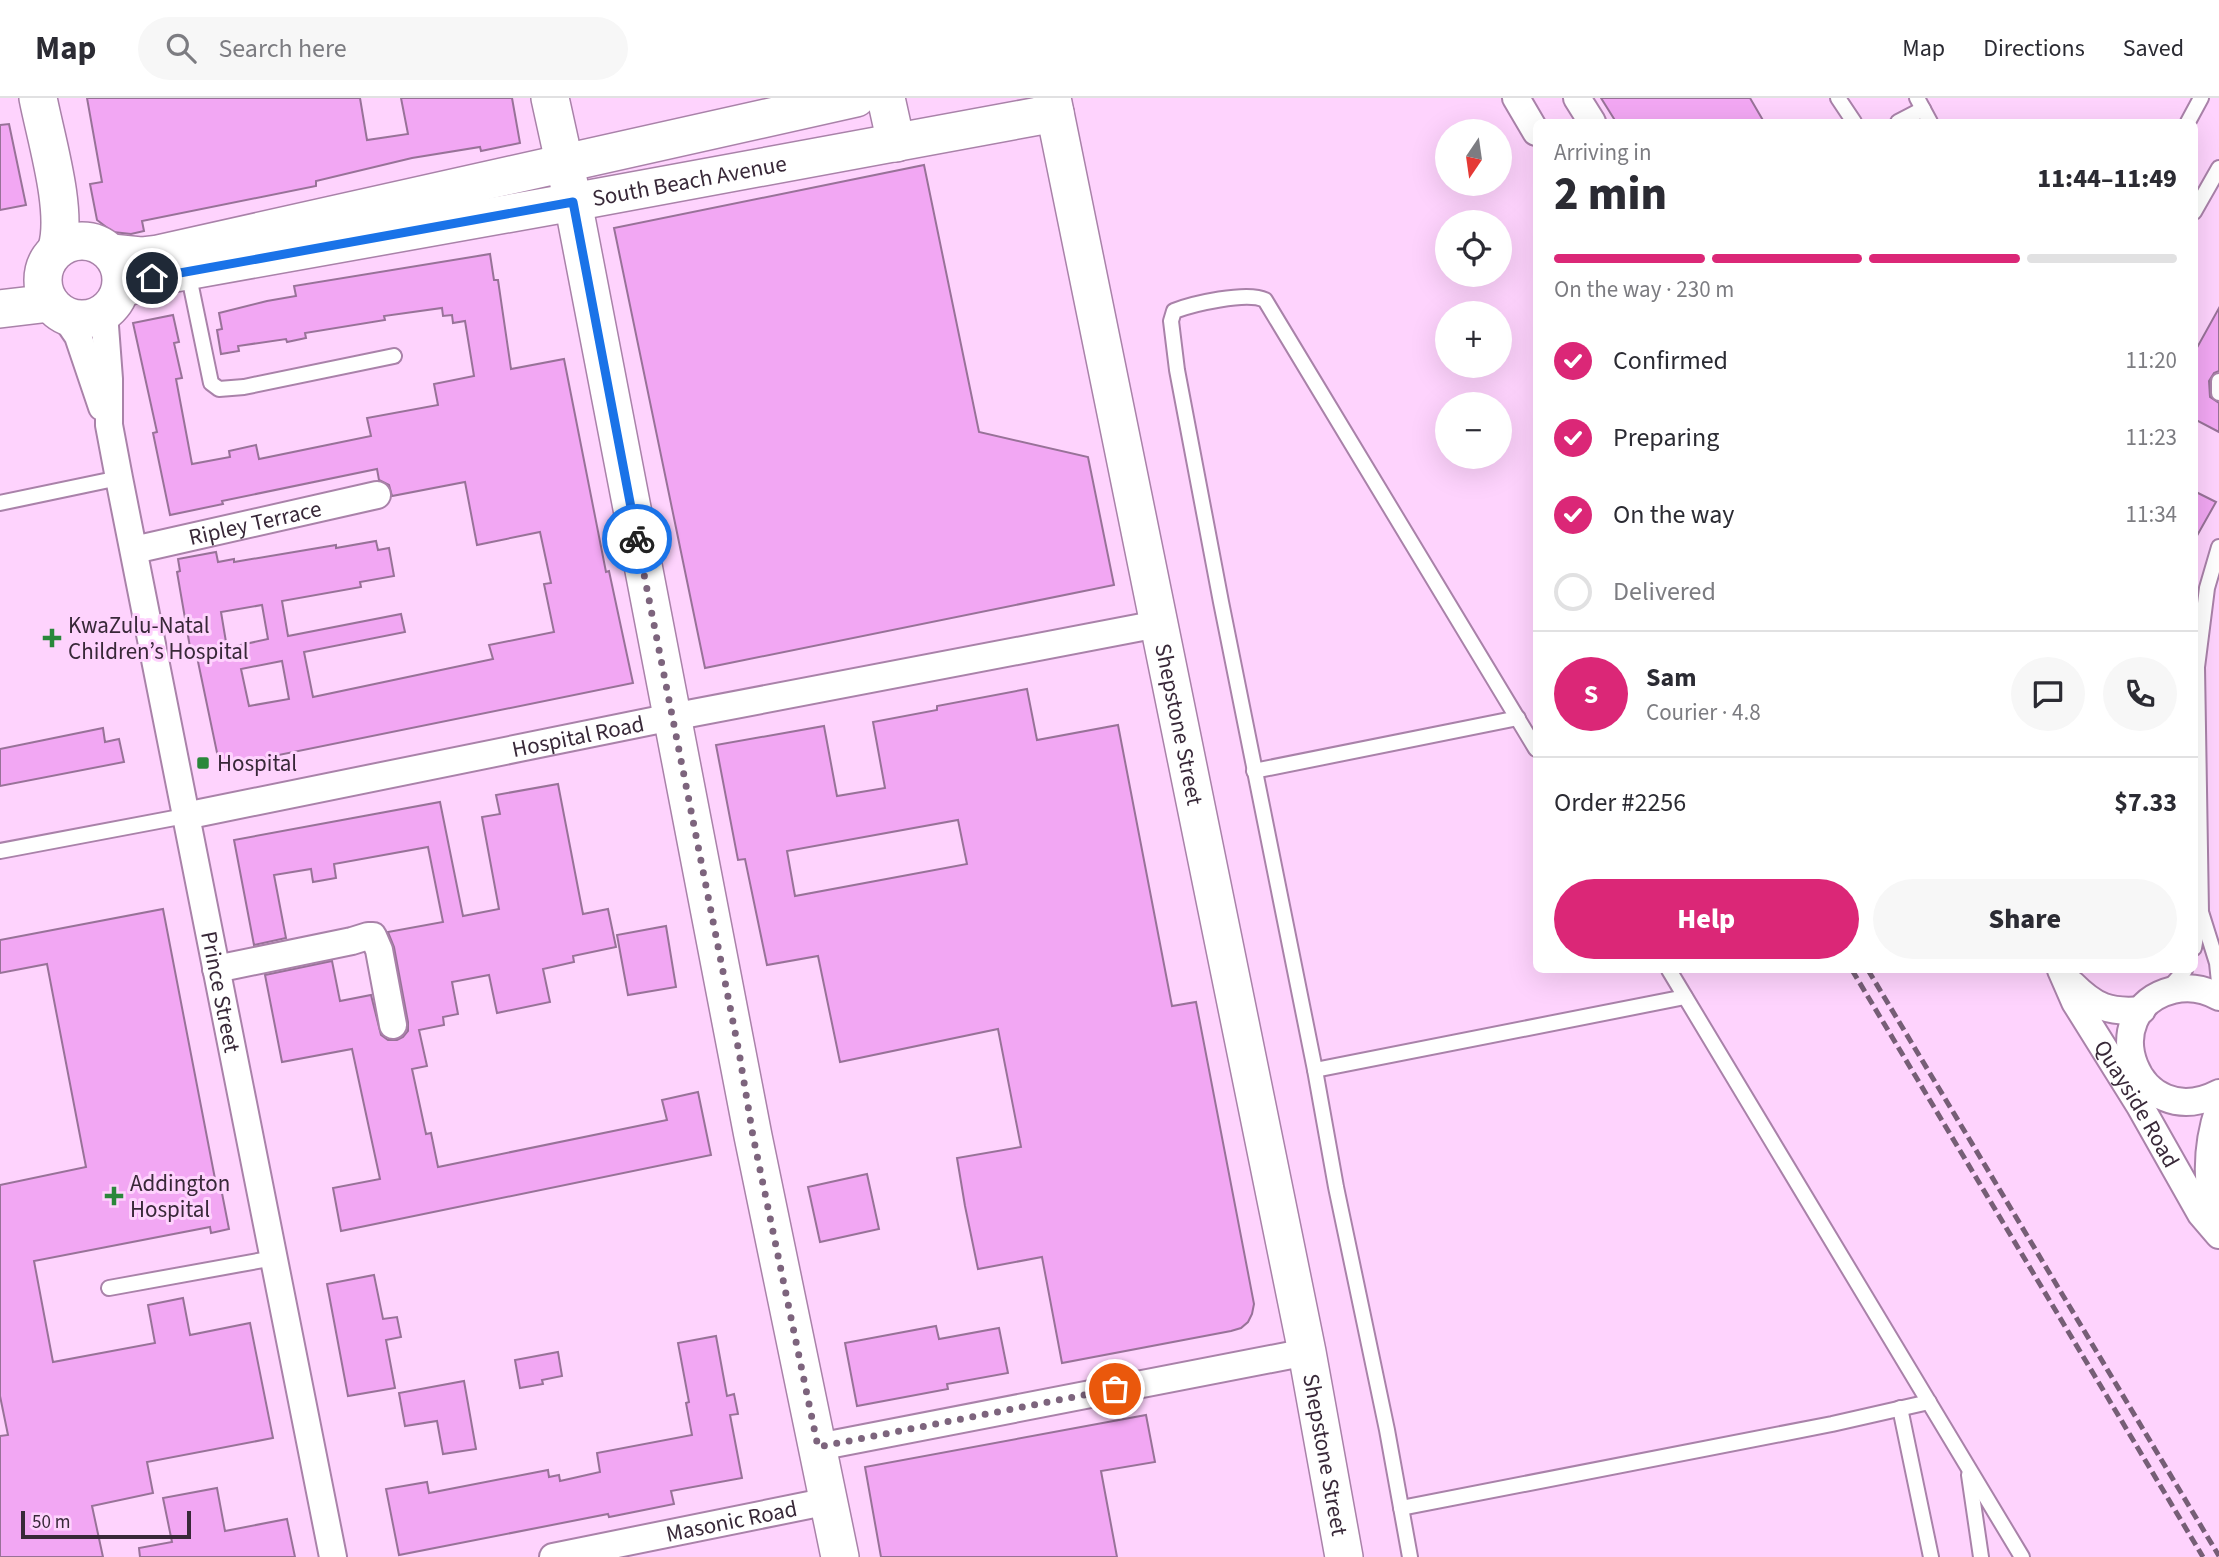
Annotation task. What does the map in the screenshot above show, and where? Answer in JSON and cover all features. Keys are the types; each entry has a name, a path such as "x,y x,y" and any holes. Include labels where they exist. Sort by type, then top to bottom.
{"main road":[{"path":"37,98 58,199 60,238 69,271"},
{"name":"Prince Street","path":"57,98 75,184 69,271"},
{"path":"551,98 753,1136 840,1557"},
{"name":"South Beach Avenue","path":"0,309 69,271 149,256 856,98"},
{"path":"886,98 896,143"},
{"name":"South Beach Avenue","path":"69,271 76,318 91,318 113,301 152,278 896,143 1053,106"},
{"name":"Shepstone Street","path":"1053,106 1307,1352 1344,1557"},
{"path":"730,126 740,171"},
{"path":"0,287 117,261 122,275 113,301"}],"street":[{"path":"1516,98 1533,127"},
{"path":"1577,98 1590,119"},
{"name":"Prince Street","path":"69,271 78,336 92,383 109,425 333,1557"},
{"name":"Prince Street","path":"109,425 113,301"},
{"name":"Ripley Terrace","path":"134,550 377,495"},
{"name":"Hospital Road","path":"185,816 671,717 1158,624"},
{"path":"216,969 373,936 379,950 393,1025"},
{"path":"2063,974 2088,1000 2101,1007 2116,1011 2142,1010"},
{"name":"Quayside Road","path":"2063,974 2075,1002 2140,1106 2201,1214 2219,1234"},
{"path":"2140,1106 2129,1044 2133,1026 2142,1010 2164,992 2182,988 2200,989 2219,997"},
{"path":"2103,1046 2134,1068 2148,1088 2164,1098 2182,1103 2201,1101 2219,1093"},
{"path":"2219,1108 2209,1164 2210,1201 2219,1234"},
{"name":"Shepstone Street","path":"818,1447 1307,1352"},
{"name":"Masonic Road","path":"562,1556 829,1501"}],"lane":[{"path":"1838,98 1852,119"},
{"path":"2190,119 2201,98"},
{"path":"1902,119 1920,104"},
{"path":"2198,205 2219,168"},
{"path":"188,271 211,383 219,389 244,387 394,356"},
{"path":"1410,1557 1177,370 1171,330 1174,312 1246,296 1265,300 1271,307 1533,744"},
{"path":"2219,381 2219,393"},
{"path":"0,503 119,478"},
{"path":"2198,659 2207,588 2219,547"},
{"path":"1254,771 1518,718"},
{"path":"2198,749 2198,924"},
{"name":"Hospital Road","path":"0,852 185,816"},
{"path":"2200,912 2217,963 2219,982"},
{"path":"1671,973 2022,1557"},
{"path":"2164,992 2183,973"},
{"path":"1315,1070 1685,997"},
{"path":"109,1288 274,1258"},
{"path":"1401,1508 1832,1424 1929,1402"},
{"path":"1900,1408 1931,1557"},
{"path":"1968,1467 1981,1557"}],"building":[{"path":"87,98 360,98 367,140 408,134 401,98 512,98 520,143 481,151 480,147 412,158 316,181 316,186 142,221 144,231 131,234 113,232 97,220 90,184 102,182"},
{"path":"1601,98 1750,98 1762,119 1614,119"},
{"path":"9,124 26,205 0,210 0,125"},
{"path":"924,165 979,432 1088,457 1114,585 705,668 614,228"},
{"path":"490,254 494,280 498,280 511,369 564,359 606,572 609,571 633,683 220,767 196,652 191,653 177,572 180,571 178,559 216,552 218,562 234,559 234,562 376,541 378,550 389,548 394,576 360,582 361,587 282,601 288,636 401,614 405,632 304,652 313,697 493,659 489,645 554,632 544,584 551,583 540,532 477,545 465,482 392,496 389,485 379,480 377,469 222,501 223,504 170,515 153,433 157,432 133,323 173,315 179,342 174,343 182,378 176,379 192,464 230,457 229,451 256,445 259,459 371,436 367,418 438,405 434,384 474,376 465,321 453,323 452,315 443,316 442,308 384,316 385,320 305,333 306,338 287,342 286,339 238,346 239,351 221,354 217,330 222,329 219,313 296,296 294,286","holes":["262,605 268,639 227,648 221,612","282,661 289,699 249,706 241,669"]},
{"path":"2219,308 2219,371 2214,373 2209,381 2210,397 2219,403 2219,432 2198,421 2198,346"},
{"path":"2198,493 2216,502 2198,534"},
{"path":"1027,689 1037,740 1118,725 1172,1006 1196,1002 1254,1304 1248,1322 1241,1328 1062,1363 1042,1257 978,1269 965,1206 957,1158 1021,1147 998,1029 840,1062 818,956 767,965 745,859 738,860 716,745 824,726 837,796 885,788 873,722 937,710 937,706","holes":["958,820 967,864 795,896 787,851"]},
{"path":"103,728 105,742 119,739 124,762 0,786 0,749"},
{"path":"558,784 583,914 608,909 616,947 573,956 574,962 543,969 550,1002 497,1013 489,975 452,982 458,1014 443,1017 444,1025 419,1030 427,1066 412,1069 426,1134 431,1133 438,1167 667,1120 662,1100 698,1092 711,1155 341,1231 333,1188 380,1179 352,1049 282,1062 265,975 332,961 340,1001 371,995 381,1035 388,1040 403,1037 408,1031 408,1022 394,947 388,932 443,922 428,847 334,864 336,878 313,882 311,869 274,875 286,938 254,945 234,840 440,802 463,916 499,909 482,817 500,814 496,795"},
{"path":"163,909 216,1184 220,1183 229,1229 211,1233 210,1227 34,1261 53,1362 155,1343 148,1305 183,1298 190,1335 250,1323 273,1438 147,1462 153,1493 92,1506 103,1557 0,1557 0,1436 8,1435 0,1396 0,1185 86,1167 47,964 0,973 0,940"},
{"path":"666,926 676,987 628,995 617,935"},
{"path":"867,1174 879,1229 820,1242 808,1187"},
{"path":"374,1275 383,1319 397,1317 401,1337 386,1340 395,1388 348,1396 327,1284"},
{"path":"936,1326 939,1339 999,1328 1008,1373 947,1384 948,1389 857,1406 845,1343"},
{"path":"716,1336 727,1396 734,1394 738,1414 730,1415 742,1478 671,1491 674,1504 609,1517 608,1514 399,1555 386,1489 427,1482 429,1493 548,1470 549,1477 559,1475 560,1481 600,1472 597,1453 692,1435 678,1343"},
{"path":"558,1352 562,1376 542,1380 543,1384 520,1388 515,1360"},
{"path":"464,1381 476,1449 443,1454 437,1421 405,1426 399,1393"},
{"path":"1146,1415 1155,1462 1101,1471 1117,1557 881,1557 865,1467"},
{"path":"217,1488 225,1531 287,1519 295,1557 140,1557 139,1548 172,1542 163,1498"}],"railway":[{"path":"1854,973 2203,1557"},
{"path":"1870,973 2219,1556"}],"way so far":[{"path":"637,539 739,1052 753,1136 818,1447 1115,1389"}],"place":[{"name":"KwaZulu-Natal Children’s Hospital","path":"52,638"},
{"name":"Hospital","path":"203,763"},
{"name":"Addington Hospital","path":"114,1196"}],"route":[{"path":"152,278 573,202 637,539"}]}
